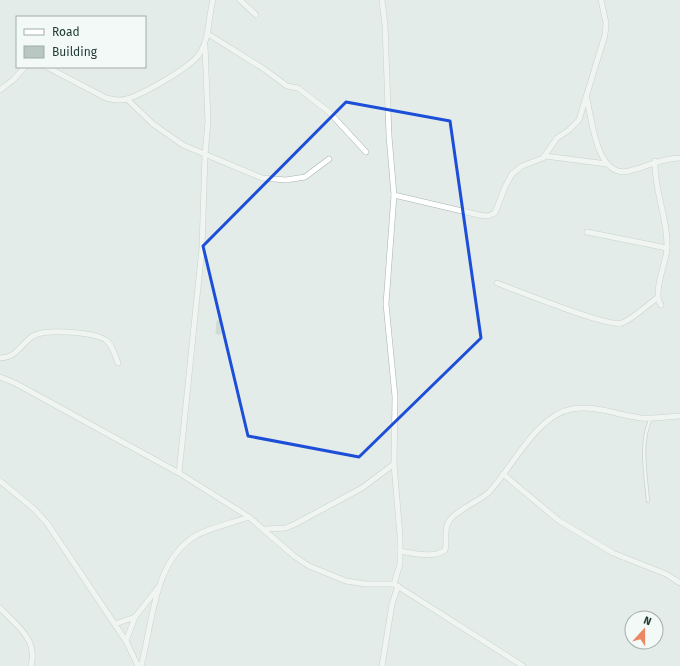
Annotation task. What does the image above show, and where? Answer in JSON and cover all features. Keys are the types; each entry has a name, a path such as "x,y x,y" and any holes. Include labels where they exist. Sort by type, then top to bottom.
{"street":[{"path":"49,68 106,98 117,100 127,99 189,65 200,55 208,34 209,14 213,0"},
{"path":"240,0 256,15"},
{"path":"382,0 385,25 388,136 394,195 386,304 395,397 394,464 400,551 400,564 382,666"},
{"path":"545,156 557,138 569,130 579,120 605,35 606,23 601,0"},
{"path":"208,34 264,69 287,86 298,88 329,112 366,152"},
{"path":"179,473 202,248 205,155 208,122 204,45"},
{"path":"0,90 13,80 24,68"},
{"path":"586,98 596,140 602,156 612,169 619,172 628,171 655,161 680,158"},
{"path":"127,99 159,128 184,145 262,178 286,180 305,177 329,160"},
{"path":"394,195 478,216 492,215 495,213 505,187 512,174 522,166 545,156 607,164"},
{"path":"655,161 655,179 666,224 667,248 657,298 660,305"},
{"path":"587,232 667,248"},
{"path":"497,283 576,312 611,323 621,324 657,298"},
{"path":"0,358 12,356 37,334 46,331 56,331 104,339 111,346 118,363"},
{"path":"0,377 15,383 179,473 249,517 265,529 294,556 309,566 346,581 366,584 396,585 523,666"},
{"path":"400,551 429,554 442,553 446,546 446,530 452,517 485,496 546,423 562,411 586,408 600,409 627,416 651,418 680,416"},
{"path":"265,529 286,528 295,524 362,488 394,464"},
{"path":"503,474 558,520 613,554 666,574 680,583"},
{"path":"0,481 34,509 47,523 126,641 138,666"},
{"path":"126,641 135,617 159,586 172,560 191,539 206,531 249,517"},
{"path":"141,666 159,586"},
{"path":"0,608 31,642 33,656 31,666"},
{"path":"115,624 135,617"}],"lane":[{"path":"648,501 645,442 647,429 651,418"}],"highlighted area":[{"path":"346,102 450,121 481,338 359,457 248,436 203,246"}],"building":[{"path":"217,321 220,321 221,323 219,328 222,332 219,335 216,333"}]}
